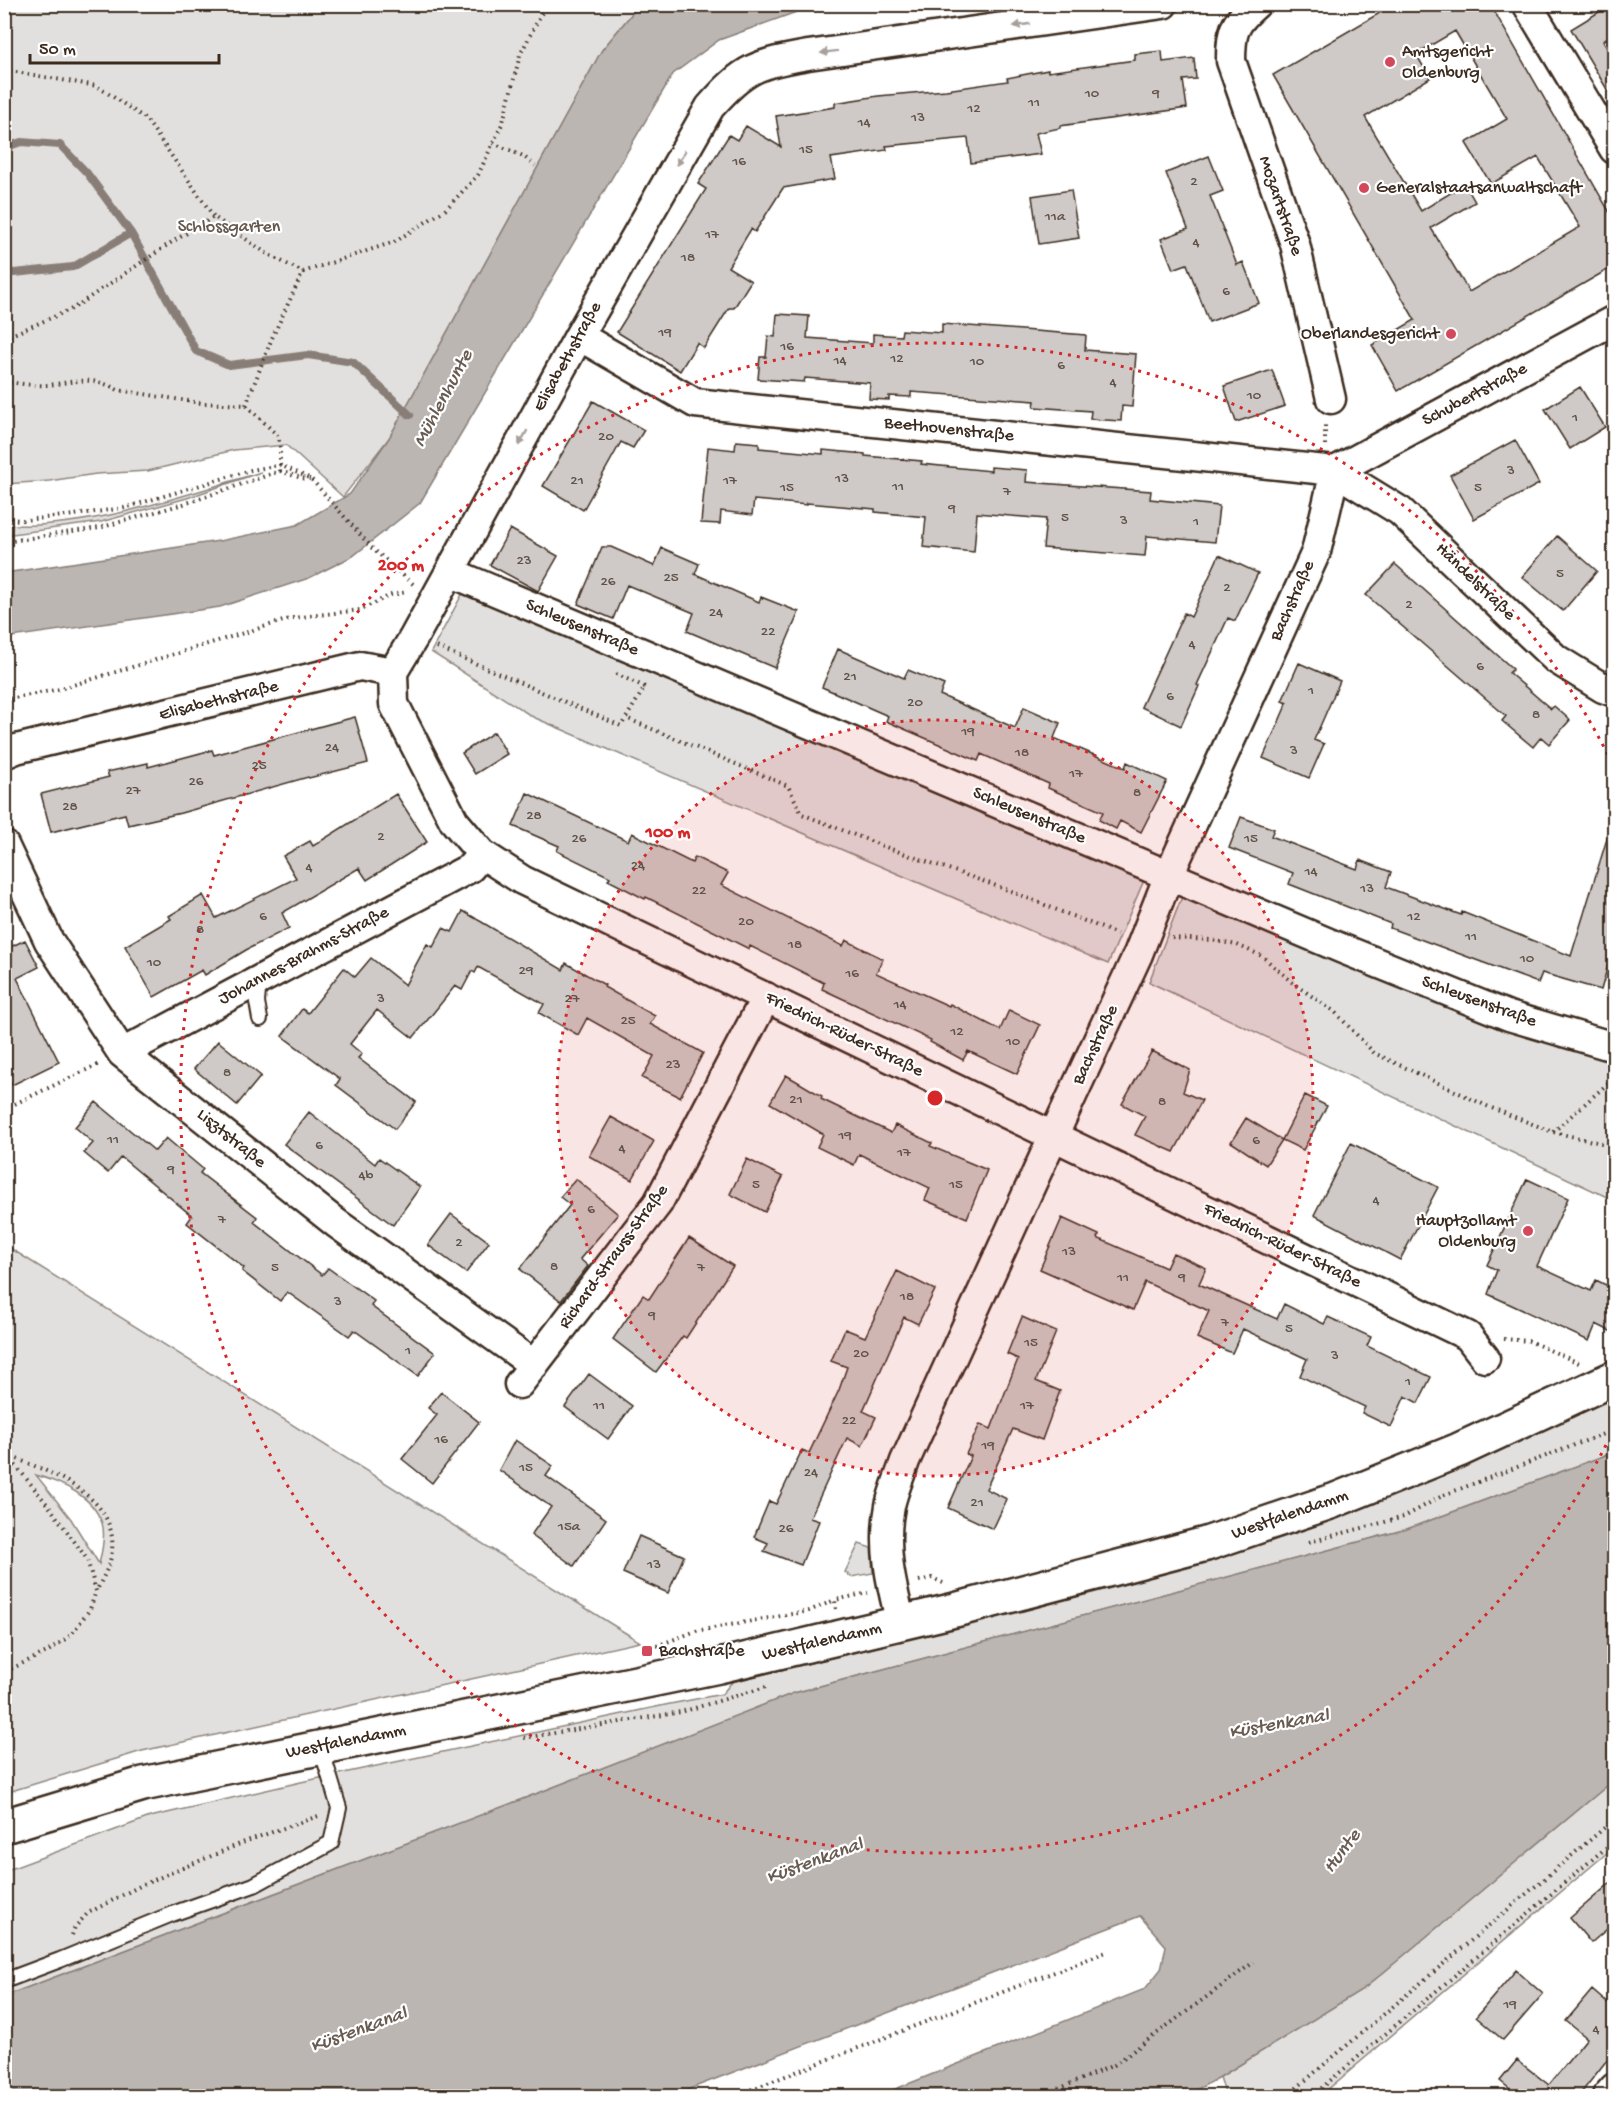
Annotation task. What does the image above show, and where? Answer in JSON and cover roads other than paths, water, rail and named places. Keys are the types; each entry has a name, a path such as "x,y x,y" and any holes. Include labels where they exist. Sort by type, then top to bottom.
{"street":[{"name":"Elisabethstraße","path":"4,754 16,749 360,666 393,672 579,336 710,107 726,88 743,74 766,63 808,55 1163,4"},
{"path":"1527,4 1614,150"},
{"name":"Mozartstraße","path":"1241,9 1231,36 1231,61 1295,244 1330,399"},
{"name":"Schubertstraße","path":"1335,471 1614,320"},
{"name":"Beethovenstraße","path":"579,336 695,403 1335,471"},
{"name":"Händelstraße","path":"1335,471 1400,511 1556,658 1603,688 1614,692"},
{"name":"Bachstraße","path":"901,1623 887,1560 886,1533 890,1504 904,1461 1146,934 1169,875 1316,552 1335,471"},
{"name":"Schleusenstraße","path":"450,572 1343,949 1509,1016 1614,1047"},
{"name":"Friedrich-Rüder-Straße","path":"393,672 394,705 454,821 482,854 522,880 1468,1335 1485,1358"},
{"name":"Lisztstraße","path":"4,845 48,941 122,1053 527,1375"},
{"name":"Johannes-Brahms-Straße","path":"122,1053 470,868 482,854"},
{"name":"Richard-Strauss-Straße","path":"527,1375 658,1203 766,997"},
{"name":"Westfalendamm","path":"4,1826 143,1784 617,1688 901,1623 1206,1544 1333,1501 1459,1450 1614,1378"},
{"path":"1607,2097 1614,2088"}],"lane":[{"path":"259,980 257,1002 260,1019"},
{"path":"4,1981 172,1914 254,1885 331,1843 339,1808 321,1747"}],"water":[{"name":"Mühlenhunte","path":"639,5 858,5 799,11 719,40 673,74 420,503 353,556 309,578 220,607 5,638 5,573 219,541 297,525 350,494 389,438 602,50"},
{"path":"1614,1452 1614,1780 1366,1987 1185,2096 878,2096 1145,1989 1161,1969 1166,1946 1140,1916 671,2096 5,2096 5,1996 794,1693 1407,1529"}],"waterway":[{"path":"4,148 21,142 60,145 87,173 131,233"},
{"name":"Mühlenhunte","path":"4,270 14,273 73,267 131,233 196,351 229,365 308,355 353,362 410,415"}],"place":[{"name":"Amtsgericht Oldenburg","path":"1390,62"},
{"name":"Generalstaatsanwaltschaft","path":"1364,188"},
{"name":"Oberlandesgericht","path":"1451,334"},
{"name":"Hauptzollamt Oldenburg","path":"1528,1231"},
{"name":"Bachstraße","path":"647,1651"}],"park label":[{"name":"Schlossgarten","path":"229,227"}],"water label":[{"name":"Küstenkanal","path":"1279,1725"},
{"name":"Hunte","path":"1343,1852"},
{"name":"Küstenkanal","path":"815,1862"},
{"name":"Küstenkanal","path":"359,2031"}]}
